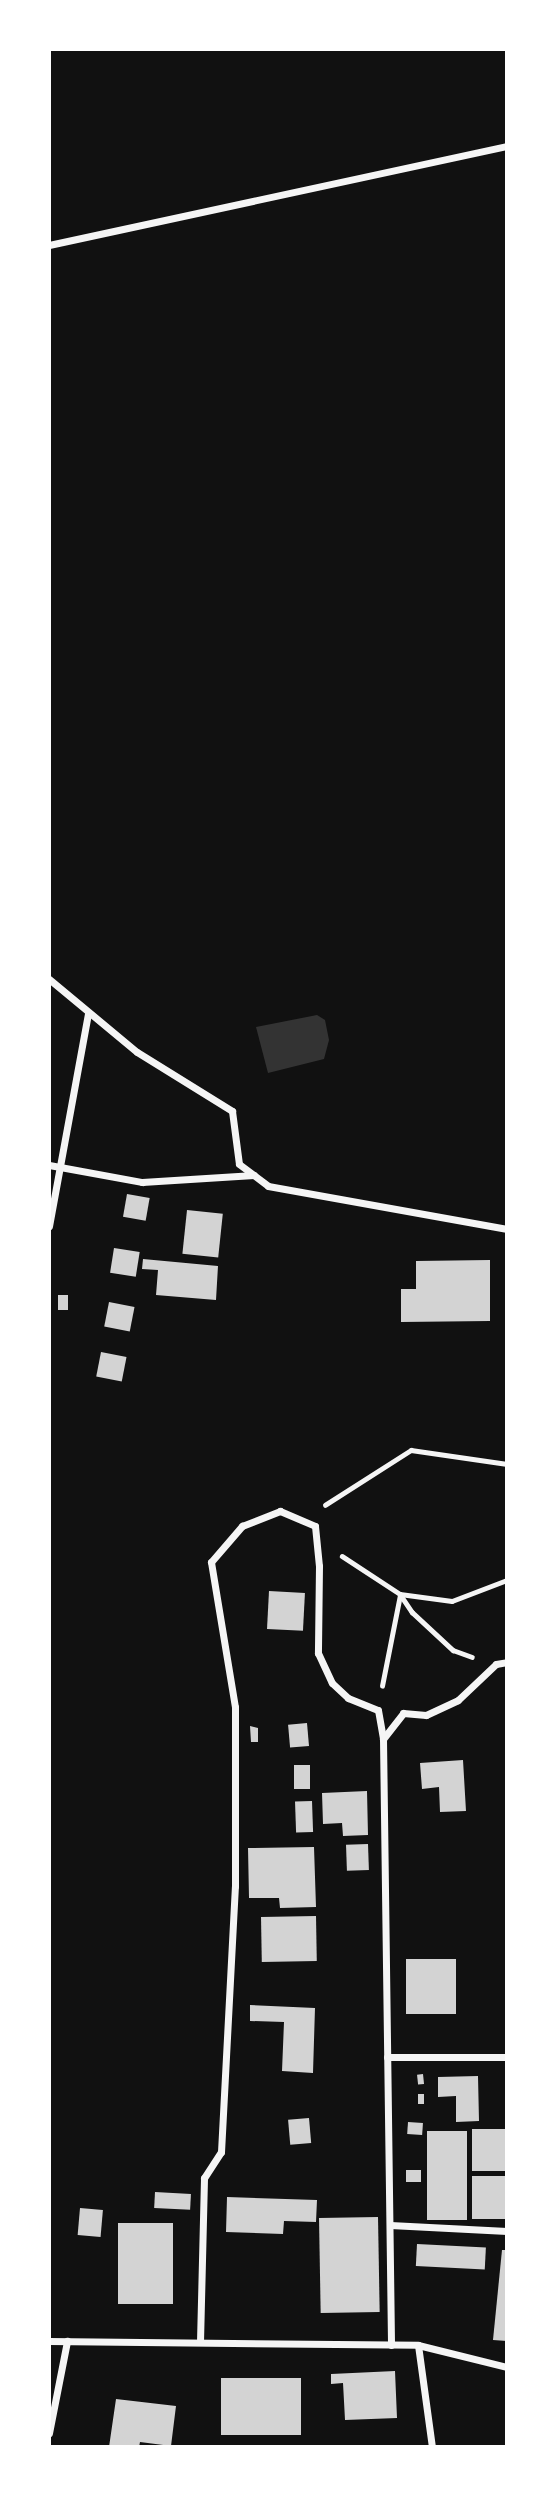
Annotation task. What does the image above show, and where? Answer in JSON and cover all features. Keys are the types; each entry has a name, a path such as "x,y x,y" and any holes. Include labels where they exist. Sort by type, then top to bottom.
{"street":[{"path":"49,245 507,146"},
{"path":"49,979 137,1052 232,1111 239,1164 268,1186 507,1229"},
{"path":"49,1226 88,1014"},
{"path":"49,1164 142,1182 254,1175"},
{"path":"200,2342 204,2178 220,2152 236,1886 235,1707 211,1562 242,1526 280,1511 315,1526 318,1653 332,1683 348,1698 378,1710 383,1739 391,2345"},
{"path":"383,1739 403,1713 426,1715 458,1700 496,1664 507,1662"},
{"path":"387,2057 507,2057"},
{"path":"390,2225 507,2231"},
{"path":"49,2341 418,2345 507,2367"},
{"path":"49,2433 67,2342"},
{"path":"418,2345 432,2447"}],"path":[{"path":"302,1521 411,1450 507,1464"},
{"path":"317,1542 400,1594 412,1612 453,1650 496,1664"},
{"path":"400,1594 452,1601 507,1580"},
{"path":"378,1710 400,1594"}],"shaded area":[{"path":"317,1015 325,1020 329,1040 324,1059 268,1073 256,1027"}],"building":[{"path":"127,1194 150,1198 146,1221 123,1217"},
{"path":"187,1210 223,1214 218,1258 182,1254"},
{"path":"114,1248 140,1252 136,1277 110,1273"},
{"path":"143,1259 218,1266 216,1300 156,1295 158,1270 142,1269"},
{"path":"490,1260 490,1321 401,1322 401,1289 416,1289 416,1261"},
{"path":"58,1295 68,1295 68,1310 58,1310"},
{"path":"109,1302 135,1307 130,1332 104,1327"},
{"path":"101,1352 127,1357 122,1382 96,1377"},
{"path":"269,1591 305,1593 303,1631 267,1629"},
{"path":"307,1723 309,1746 290,1748 288,1725"},
{"path":"250,1726 258,1728 258,1742 251,1742"},
{"path":"463,1760 466,1811 440,1812 439,1787 422,1789 420,1763"},
{"path":"294,1765 310,1765 310,1789 294,1789"},
{"path":"367,1791 368,1835 343,1836 342,1823 323,1824 322,1793"},
{"path":"312,1801 313,1832 296,1833 295,1802"},
{"path":"368,1844 369,1870 347,1871 346,1845"},
{"path":"314,1847 316,1907 280,1908 279,1898 249,1898 248,1848"},
{"path":"316,1916 317,1961 262,1962 261,1917"},
{"path":"406,1959 456,1959 456,2014 406,2014"},
{"path":"250,2005 315,2008 313,2073 282,2071 284,2022 250,2021"},
{"path":"423,2074 424,2084 418,2085 417,2075"},
{"path":"478,2076 479,2121 456,2122 456,2096 438,2097 438,2077"},
{"path":"418,2094 424,2094 424,2104 418,2104"},
{"path":"309,2118 311,2143 290,2145 288,2120"},
{"path":"408,2122 423,2123 422,2135 407,2134"},
{"path":"472,2129 507,2129 507,2171 472,2171"},
{"path":"427,2131 467,2131 467,2220 427,2220"},
{"path":"406,2170 421,2170 421,2182 406,2182"},
{"path":"472,2176 507,2176 507,2219 472,2219"},
{"path":"155,2192 191,2194 190,2210 154,2208"},
{"path":"227,2197 317,2200 316,2222 284,2221 283,2234 226,2232"},
{"path":"80,2208 103,2210 101,2237 78,2235"},
{"path":"378,2217 380,2312 321,2313 319,2218"},
{"path":"118,2223 173,2223 173,2304 118,2304"},
{"path":"417,2244 486,2248 485,2270 416,2266"},
{"path":"502,2250 507,2250 507,2341 493,2340"},
{"path":"395,2371 397,2418 345,2420 343,2383 331,2384 331,2374"},
{"path":"221,2378 301,2378 301,2435 221,2435"},
{"path":"116,2399 176,2406 171,2446 140,2442 139,2447 109,2447"}]}
